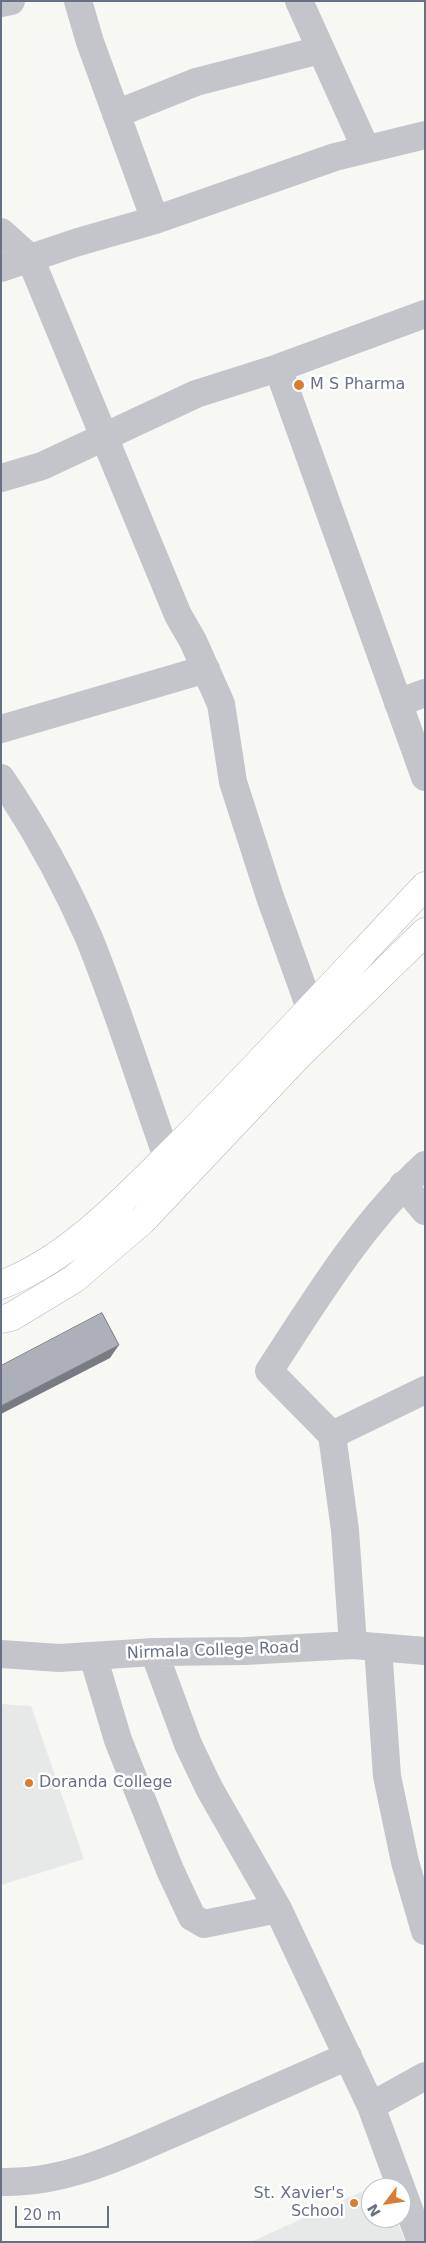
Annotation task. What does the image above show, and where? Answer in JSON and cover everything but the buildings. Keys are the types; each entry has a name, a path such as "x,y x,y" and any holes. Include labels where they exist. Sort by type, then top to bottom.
{"main road":[{"path":"1,1285 24,1277 66,1248 117,1207 425,886"},
{"path":"6,1318 74,1279 143,1220 299,1055 425,932"}],"street":[{"path":"1,3 11,1"},
{"path":"78,1 116,114 155,220"},
{"path":"299,1 366,150"},
{"path":"116,114 196,82 320,50"},
{"path":"1,268 155,220 335,157 425,135"},
{"path":"1,232 30,258 178,615 206,669 221,704 233,782 270,897 310,1008"},
{"path":"1,478 42,466 104,435 196,394 278,368 425,314"},
{"path":"278,368 425,777"},
{"path":"1,730 206,669"},
{"path":"398,702 425,693"},
{"path":"1,778 21,807 53,866 88,938 166,1157"},
{"path":"425,1165 403,1186 350,1249 269,1371 332,1435 344,1530 366,1646 387,1776 405,1862 425,1931"},
{"path":"403,1186 425,1211"},
{"path":"332,1435 425,1390"},
{"name":"Nirmala College Road","path":"1,1654 59,1658 154,1652 246,1651 366,1646 425,1652"},
{"path":"154,1652 188,1744 209,1788 278,1909 371,2106 421,2242"},
{"path":"93,1656 118,1740 170,1870 192,1917 204,1924 278,1909"},
{"path":"1,2182 21,2183 47,2179 98,2165 348,2056"},
{"path":"371,2106 425,2076"}],"shaded area":[{"name":"Doranda College","path":"1,1704 31,1706 84,1859 1,1885"},
{"name":"St. Xavier's School","path":"361,2192 361,2228 400,2228 405,2242 251,2242"}],"place":[{"name":"M S Pharma","path":"299,385"},
{"name":"Doranda College","path":"29,1783"},
{"name":"St. Xavier's School","path":"354,2203"}]}
